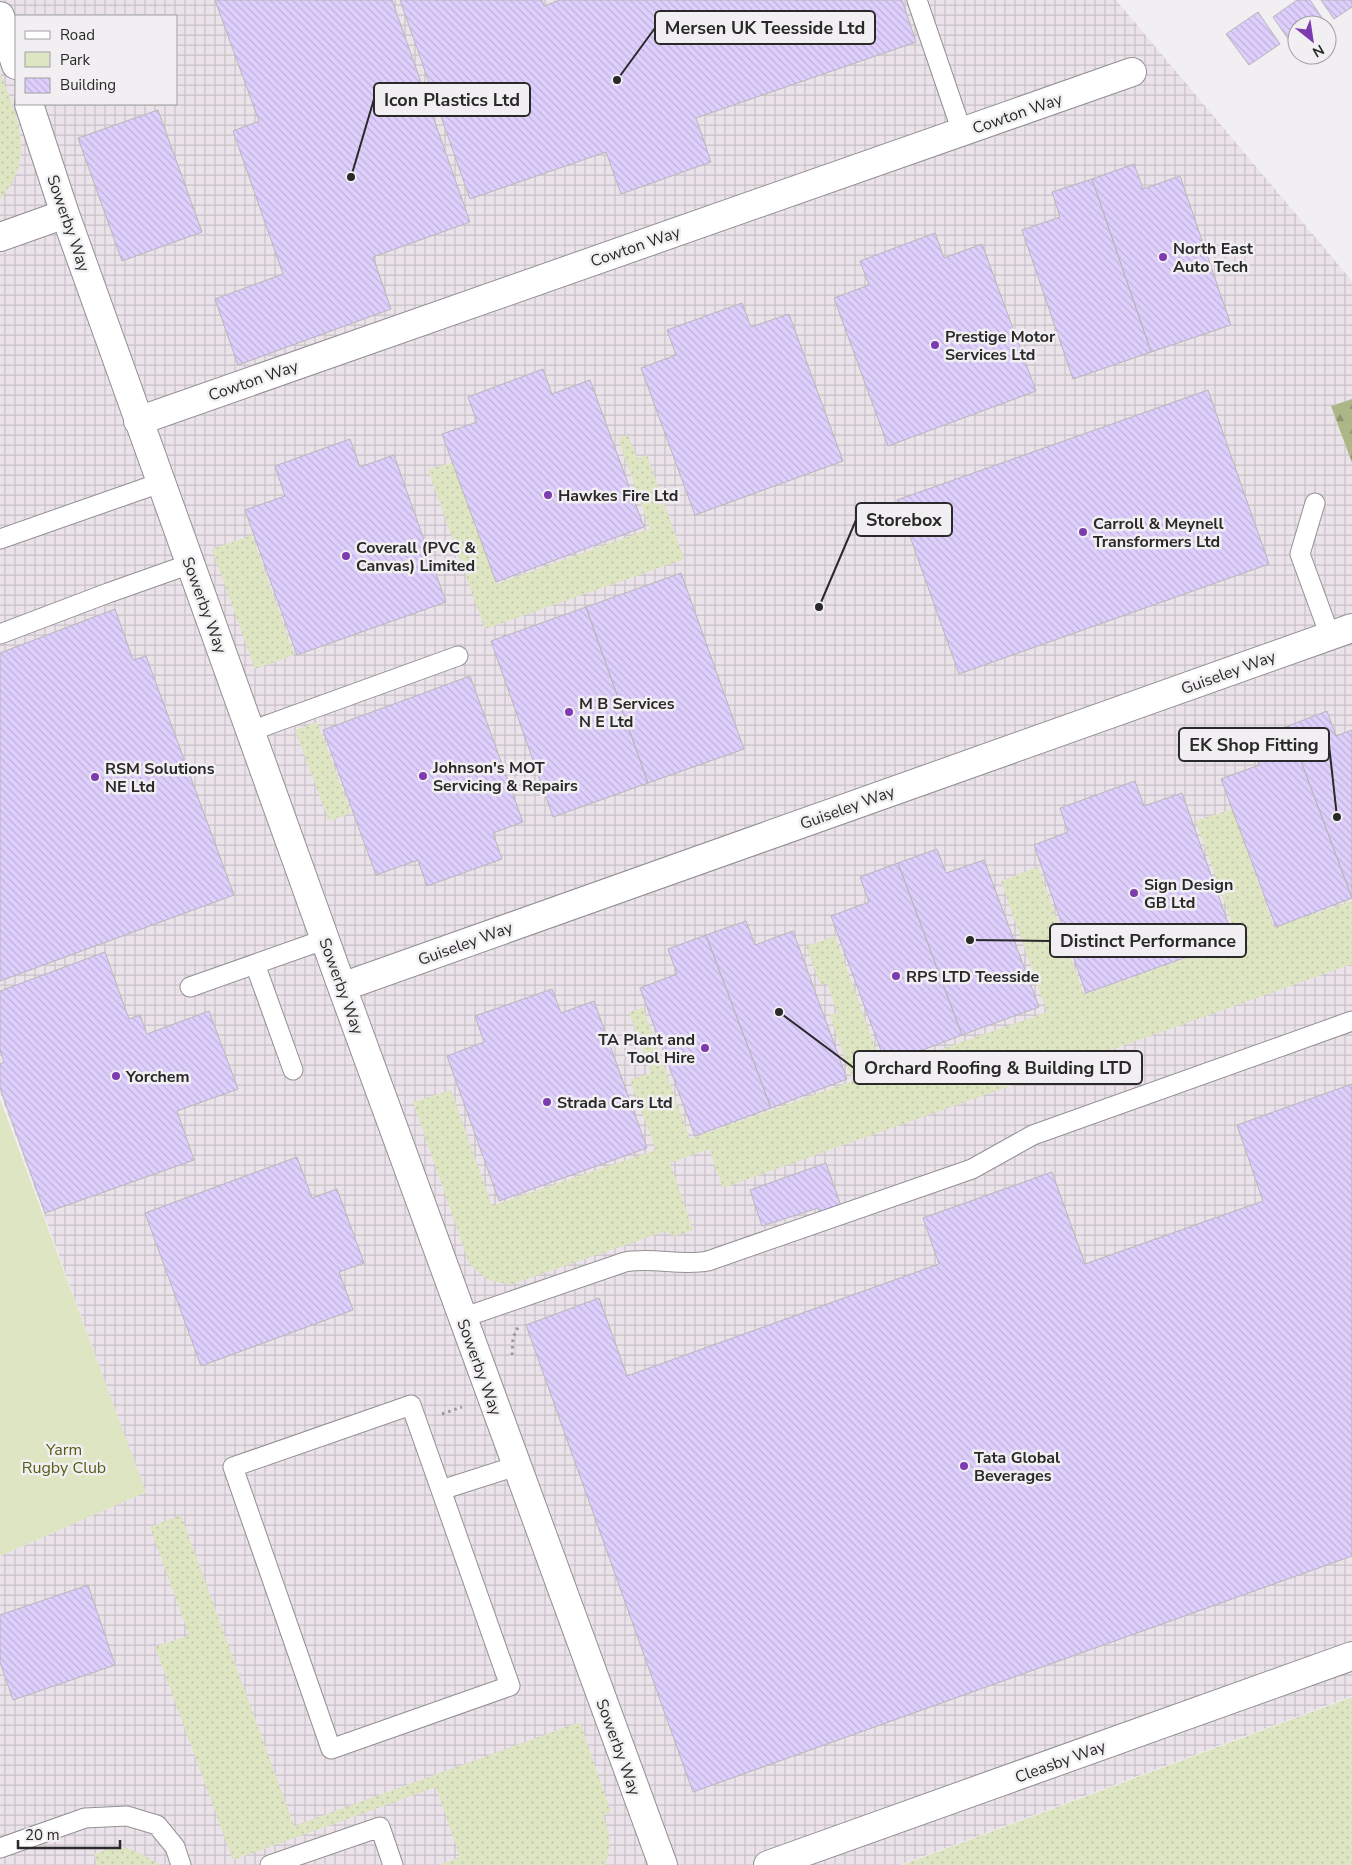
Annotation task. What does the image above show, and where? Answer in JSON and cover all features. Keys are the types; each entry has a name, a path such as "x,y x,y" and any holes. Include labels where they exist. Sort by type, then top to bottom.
{"street":[{"path":"0,16 15,63"},
{"name":"Cowton Way","path":"138,421 1132,72"},
{"name":"Sowerby Way","path":"29,105 65,214 160,483 462,1318 663,1865"},
{"path":"0,237 65,214"},
{"name":"Guiseley Way","path":"342,987 1341,632"},
{"name":"Cleasby Way","path":"768,1865 1352,1656"}],"lane":[{"path":"918,0 962,132"},
{"path":"0,539 160,483"},
{"path":"1315,503 1300,554 1341,632"},
{"path":"0,634 108,592 190,564"},
{"path":"251,731 458,656"},
{"path":"190,987 326,939"},
{"path":"255,964 293,1070"},
{"path":"462,1318 626,1262 648,1259 692,1264 708,1261 972,1169 1033,1135 1352,1022"},
{"path":"411,1405 441,1490 510,1686 331,1749 233,1467 411,1405"},
{"path":"441,1490 516,1466"},
{"path":"0,1848 85,1818 126,1816 157,1825 175,1847 181,1865"},
{"path":"270,1865 380,1827 393,1865"}],"shaded area":[{"path":"0,0 1116,0 1352,281 1352,399 1331,406 1352,463 1352,1696 900,1865 0,1865 0,1556 145,1492 0,1093"}],"green space":[{"path":"0,72 19,126 21,153 13,181 0,200"},
{"path":"1352,399 1352,463 1331,406"},
{"path":"628,435 637,458 647,455 684,559 485,629 428,470 453,462 497,584 650,529 618,438"},
{"path":"252,535 294,655 255,669 212,549"},
{"path":"317,722 351,813 329,821 295,730"},
{"path":"1232,809 1274,928 1352,901 1352,964 723,1188 709,1149 670,1163 693,1230 675,1236 666,1231 512,1284 488,1279 469,1263 413,1102 451,1090 492,1206 656,1150 630,1080 651,1073 629,1012 643,1008 690,1139 853,1081 830,1015 837,1012 827,983 821,985 806,946 835,936 883,1070 1047,1012 1001,881 1038,867 1084,995 1238,940 1196,821"},
{"name":"Yarm Rugby Club","path":"0,1099 146,1492 0,1556"},
{"path":"181,1515 294,1826 580,1722 611,1812 603,1816 609,1840 609,1852 605,1865 439,1865 460,1857 436,1787 233,1860 155,1647 189,1635 150,1527"},
{"path":"1352,1697 1352,1865 902,1865"},
{"path":"126,1848 144,1855 159,1865 98,1865 94,1854 109,1849"}],"building":[{"path":"215,0 392,0 470,222 373,257 391,309 238,365 215,299 283,274 233,131 259,121"},
{"path":"400,0 542,0 544,6 560,0 902,0 916,42 696,118 711,162 621,194 606,152 470,199"},
{"path":"1297,0 1310,0 1320,15 1287,15 1287,37 1273,17"},
{"path":"1321,0 1352,0 1352,7 1337,17 1337,15 1331,15"},
{"path":"1258,12 1280,44 1249,65 1226,34"},
{"path":"158,110 202,232 122,261 78,138"},
{"name":"North East Auto Tech","path":"1134,164 1143,189 1180,176 1231,325 1151,352 1092,179"},
{"path":"1092,179 1151,352 1073,379 1022,230 1060,217 1052,192"},
{"name":"Prestige Motor Services Ltd","path":"935,233 944,258 982,244 1036,391 888,446 834,298 869,285 860,261"},
{"path":"742,303 751,327 789,314 843,461 695,515 641,368 676,355 667,330"},
{"name":"Hawkes Fire Ltd","path":"543,369 552,394 590,380 644,527 496,582 442,434 477,422 468,397"},
{"name":"Carroll & Meynell Transformers Ltd","path":"1208,390 1269,564 959,674 897,500"},
{"name":"Coverall (PVC & Canvas) Limited","path":"350,439 360,467 394,455 446,602 297,655 245,510 285,496 275,466"},
{"path":"681,573 744,749 648,783 586,607"},
{"name":"M B Services N E Ltd","path":"586,607 648,783 553,817 491,641"},
{"name":"RSM Solutions NE Ltd","path":"115,609 133,660 146,656 234,895 0,981 0,653"},
{"name":"Johnson's MOT Servicing & Repairs","path":"470,676 523,822 493,833 502,859 427,886 418,860 376,875 323,730"},
{"path":"1327,711 1336,736 1352,730 1352,898 1288,726"},
{"path":"1288,726 1352,898 1276,927 1221,779 1259,765 1250,740"},
{"name":"Sign Design GB Ltd","path":"1135,781 1144,806 1182,793 1234,940 1086,993 1034,845 1068,832 1060,808"},
{"path":"937,849 946,873 984,860 1039,1007 962,1035 898,863"},
{"name":"RPS LTD Teesside","path":"898,863 962,1035 886,1064 831,916 869,902 860,877"},
{"path":"746,921 755,945 793,931 847,1079 771,1108 706,935"},
{"name":"TA Plant and Tool Hire","path":"706,935 771,1108 695,1136 640,988 677,974 668,949"},
{"name":"Yorchem","path":"105,952 129,1019 140,1015 147,1034 209,1011 238,1089 177,1111 194,1160 45,1213 0,1088 0,1064 4,1062 0,1050 0,991"},
{"name":"Strada Cars Ltd","path":"552,989 561,1013 594,1001 647,1148 499,1201 447,1056 484,1042 475,1016"},
{"name":"Tata Global Beverages","path":"1352,1084 1352,1556 693,1792 526,1325 599,1298 627,1376 939,1264 923,1218 1052,1172 1085,1264 1263,1201 1237,1125"},
{"path":"297,1157 312,1198 337,1189 364,1263 339,1272 353,1310 201,1366 145,1213"},
{"path":"826,1163 842,1209 821,1217 818,1208 762,1226 750,1190"},
{"path":"88,1585 115,1665 13,1700 0,1662 0,1615"}],"place":[{"name":"Mersen UK Teesside Ltd","path":"617,80"},
{"name":"Icon Plastics Ltd","path":"351,177"},
{"name":"North East Auto Tech","path":"1163,257"},
{"name":"Prestige Motor Services Ltd","path":"935,345"},
{"name":"Hawkes Fire Ltd","path":"548,495"},
{"name":"Carroll & Meynell Transformers Ltd","path":"1083,532"},
{"name":"Coverall (PVC & Canvas) Limited","path":"346,556"},
{"name":"Storebox","path":"819,607"},
{"name":"M B Services N E Ltd","path":"569,712"},
{"name":"Johnson's MOT Servicing & Repairs","path":"423,776"},
{"name":"RSM Solutions NE Ltd","path":"95,777"},
{"name":"EK Shop Fitting","path":"1337,817"},
{"name":"Sign Design GB Ltd","path":"1134,893"},
{"name":"Distinct Performance","path":"970,940"},
{"name":"RPS LTD Teesside","path":"896,976"},
{"name":"Orchard Roofing & Building LTD","path":"779,1012"},
{"name":"TA Plant and Tool Hire","path":"705,1048"},
{"name":"Yorchem","path":"116,1076"},
{"name":"Strada Cars Ltd","path":"547,1102"},
{"name":"Tata Global Beverages","path":"964,1466"}]}
